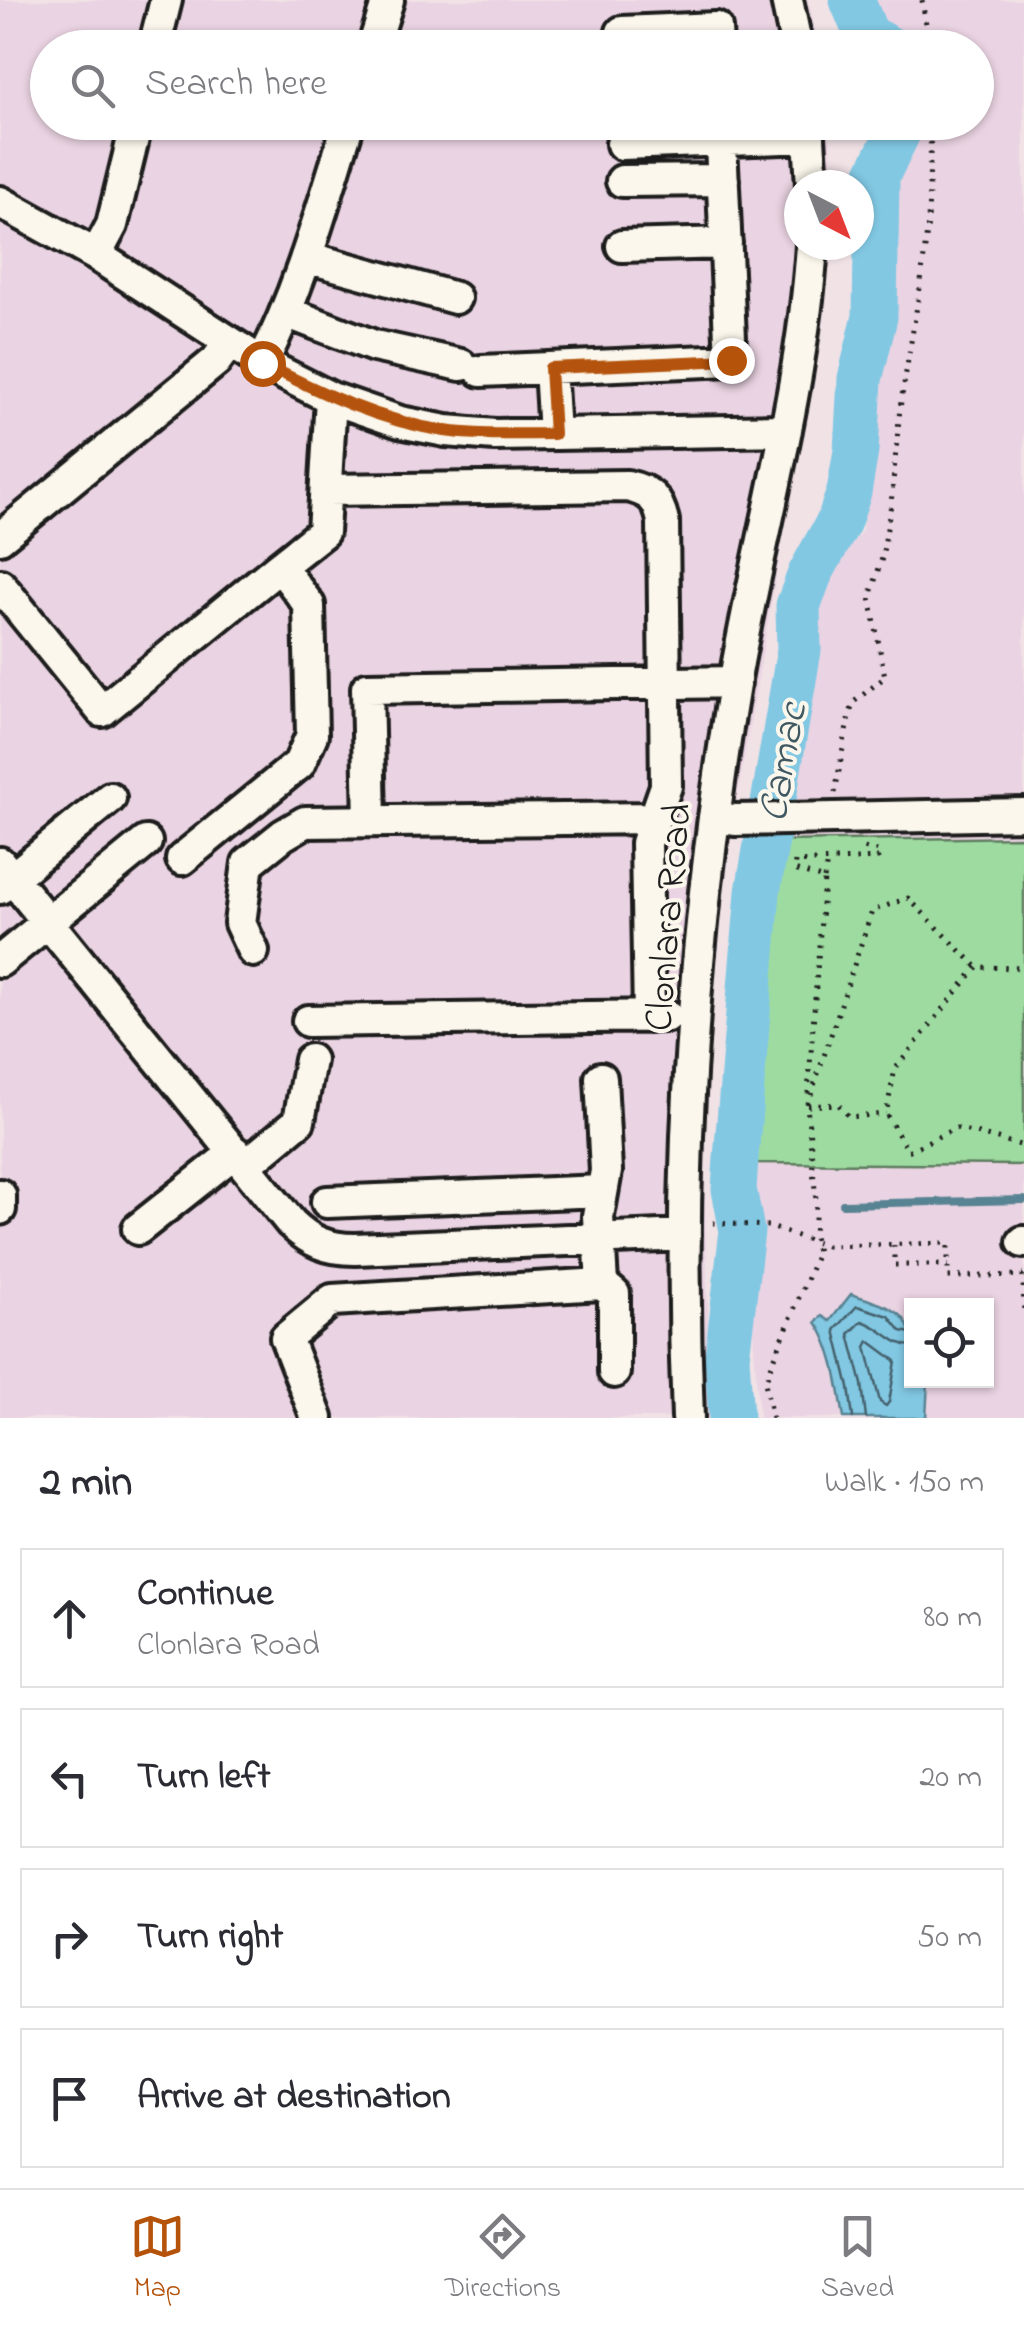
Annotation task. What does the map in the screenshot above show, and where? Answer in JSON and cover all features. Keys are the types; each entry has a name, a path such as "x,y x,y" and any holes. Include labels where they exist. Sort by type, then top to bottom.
{"street":[{"path":"158,30 166,0"},
{"path":"379,30 388,0"},
{"path":"787,0 794,30"},
{"path":"669,30 716,30"},
{"path":"96,254 112,225 132,140"},
{"path":"262,363 286,312 343,140"},
{"path":"622,144 652,140"},
{"path":"286,312 374,346 471,368 731,360 721,140"},
{"path":"809,140 811,170"},
{"path":"622,181 723,180"},
{"path":"0,202 96,254 262,363 331,398 400,422 446,431 554,434 786,430"},
{"path":"622,246 726,242"},
{"path":"306,257 455,298"},
{"name":"Clonlara Road","path":"688,1418 685,1234 695,1016 714,817 734,682 808,312 811,260"},
{"path":"0,538 216,362 229,343"},
{"path":"550,368 554,434"},
{"path":"0,586 102,711 322,532 331,398"},
{"path":"326,490 627,486 645,490 659,502 663,521 666,786 646,843 649,1017"},
{"path":"182,859 299,764 308,749 312,735 310,605 280,566"},
{"path":"370,821 367,688 734,682"},
{"path":"110,798 4,876 48,922 291,1223 315,1243 345,1249 685,1234"},
{"path":"714,817 790,819 832,830 1024,814"},
{"path":"253,951 240,923 248,863 283,834 305,822 655,818"},
{"path":"0,961 146,842"},
{"path":"308,1021 695,1016"},
{"path":"138,1230 300,1121 310,1060"},
{"path":"601,1078 606,1171 598,1216 602,1284"},
{"path":"317,1418 286,1338 332,1300 345,1249 340,1202 602,1191"},
{"path":"0,1196 0,1208"},
{"path":"460,1196 466,1292"},
{"path":"332,1300 602,1284 614,1294 614,1372"}],"path":[{"path":"922,0 927,30"},
{"path":"772,1418 765,1382 815,1260 816,1200 808,1106 824,879 830,860 849,715 855,700 885,677 870,597 882,558 891,504 900,408 921,282 931,140"},
{"path":"824,879 794,870 795,862 878,858 879,850 832,830"},
{"path":"808,1106 872,911 908,898 976,967 1024,968"},
{"path":"976,967 895,1070 886,1114 908,1151 956,1128 1024,1146"},
{"path":"808,1106 838,1104 849,1117 886,1114"},
{"path":"717,1223 768,1226 816,1244 948,1243 948,1277 1023,1275"},
{"path":"1023,1242 1024,1318"},
{"path":"894,1244 894,1265 948,1265"}],"shaded area":[{"path":"0,0 808,0 815,30 30,30 30,140 830,140 832,170 784,170 784,260 831,260 707,969 702,1104 711,1418 0,1418"},
{"path":"865,0 1024,0 1024,837 779,841 784,804 802,739 816,581 862,531 888,235 881,179 894,140 994,140 994,30 880,30"},
{"path":"755,1163 1024,1165 1024,1418 759,1418 751,1306"}],"green space":[{"path":"1024,837 1024,1165 755,1163 725,1154 756,844"}],"water":[{"path":"851,1294 887,1307 904,1319 904,1388 928,1388 926,1418 844,1418 831,1355 816,1322 822,1316 830,1321"}],"waterway":[{"name":"Camac","path":"852,0 864,30"},
{"name":"Camac","path":"731,1418 727,1357 742,1231 734,1189 758,892 799,650 798,606 849,492 860,379 875,317 877,176 894,140"},
{"path":"843,1204 1024,1200"}],"route":[{"path":"262,363 331,398 400,422 495,435 554,434 550,368 731,360"}]}
